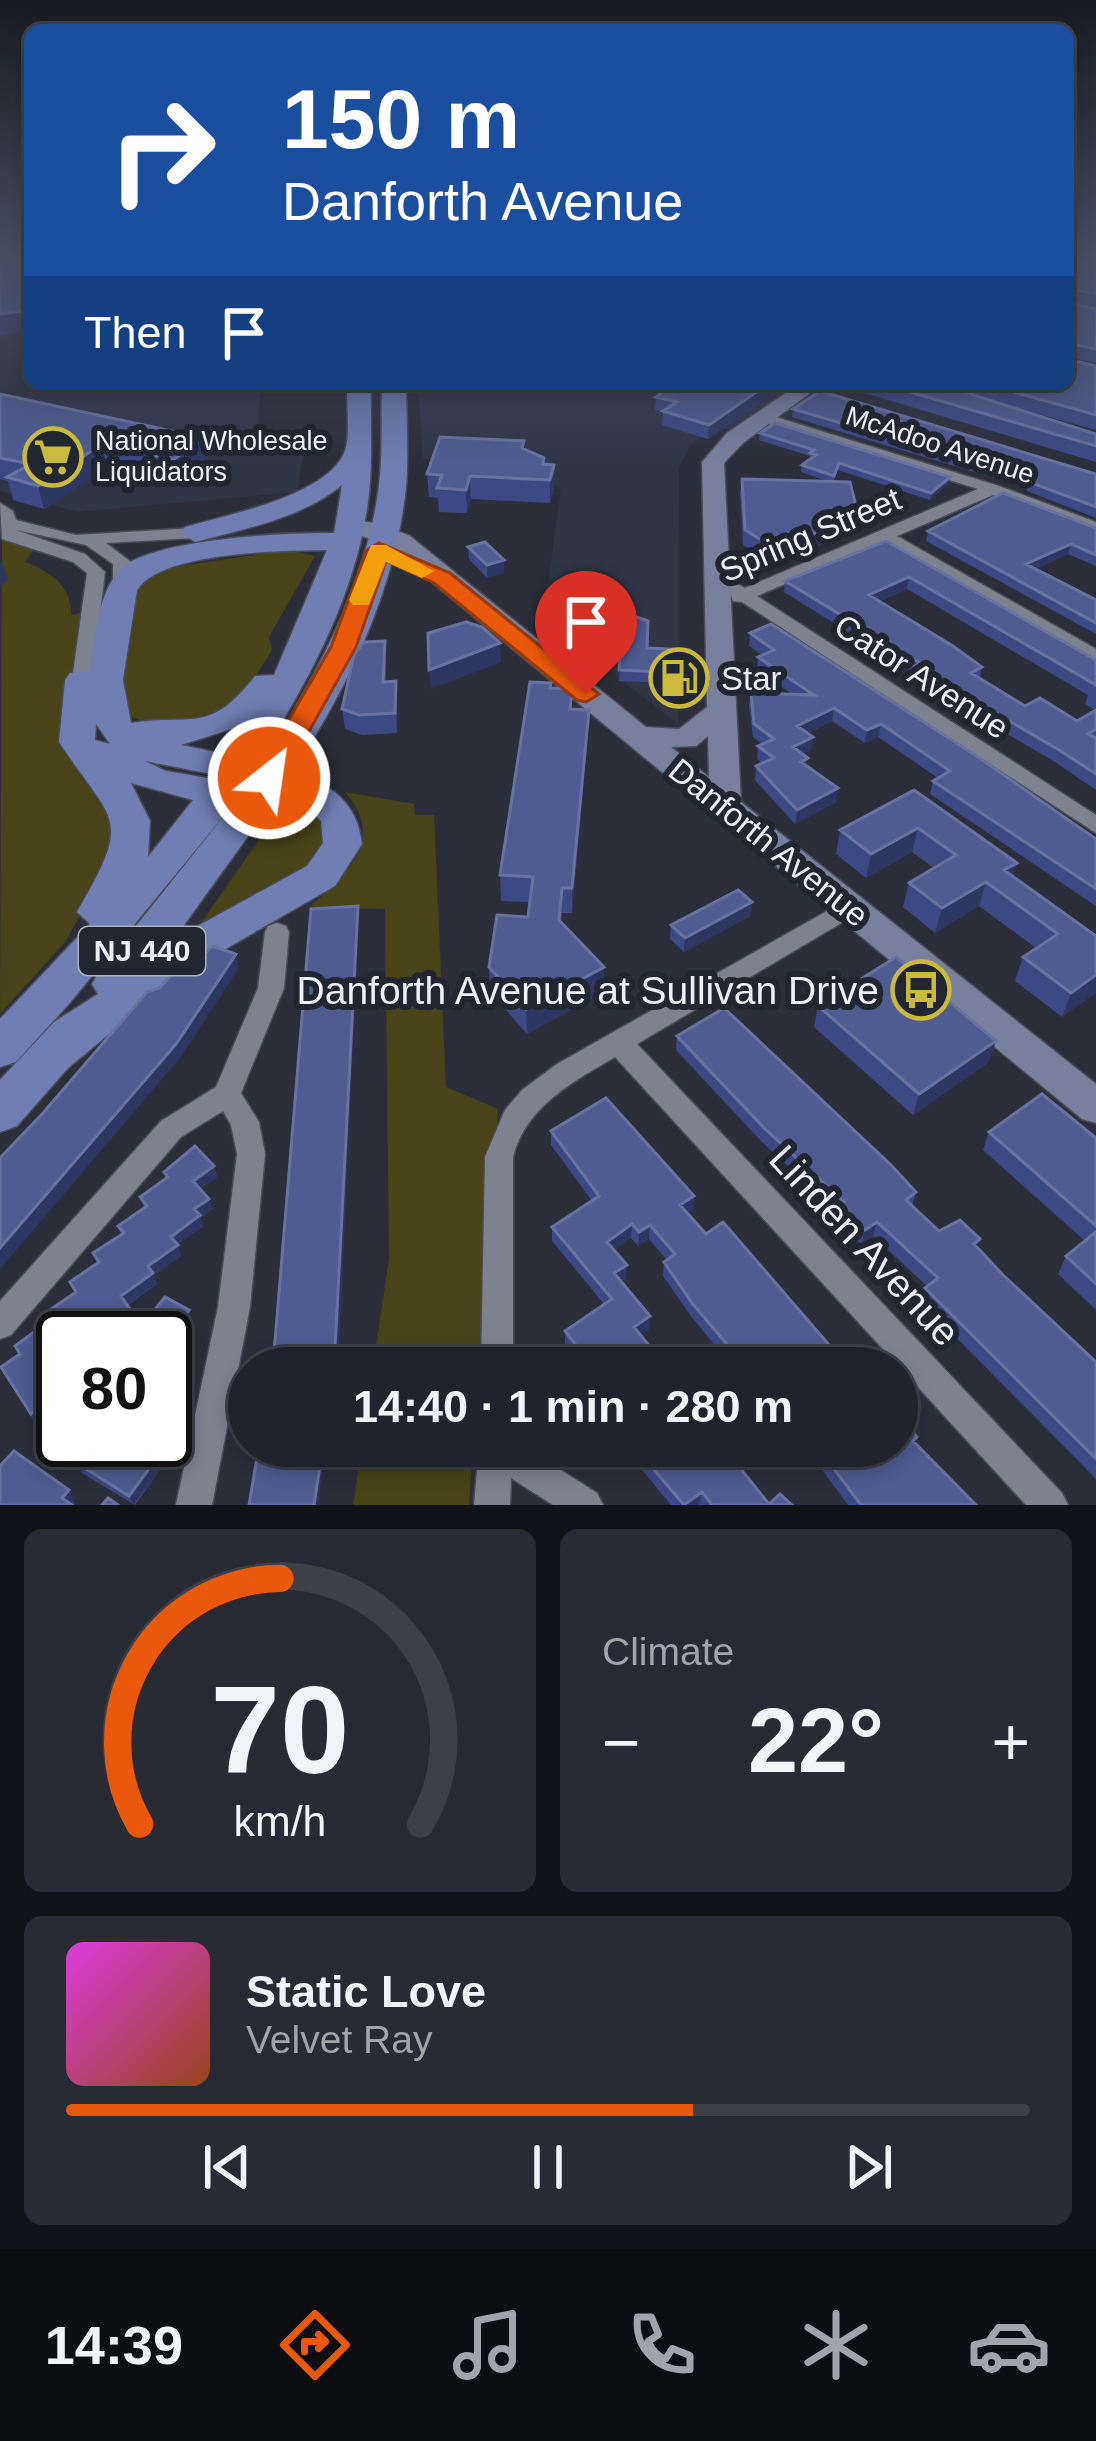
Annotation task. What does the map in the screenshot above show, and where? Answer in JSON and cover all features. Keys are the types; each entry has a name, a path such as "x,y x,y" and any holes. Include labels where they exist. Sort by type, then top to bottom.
{"highway":[{"name":"NJ 440","path":"0,1049 238,780 344,647 364,537 356,455 359,390"},
{"name":"NJ 440","path":"0,1112 171,915 296,664 312,622 393,481 394,390"},
{"path":"195,533 307,500 332,485 356,455"},
{"path":"195,533 279,525 364,537"},
{"path":"79,962 85,932 124,870 134,822 125,796 77,742 93,727 104,705 122,590 133,574 157,563 272,544 364,537"},
{"path":"93,727 164,736 216,727 250,706 312,622"},
{"path":"54,1054 167,963 308,886 329,868 345,836 337,809 320,794 238,780 135,775 93,727 82,680"}],"main road":[{"path":"725,805 713,462 808,390"},
{"name":"Danforth Avenue","path":"364,537 442,578 1096,1107"},
{"path":"639,736 686,740 722,710"}],"street":[{"name":"McAdoo Avenue","path":"766,418 992,489 1096,528"},
{"name":"Spring Street","path":"716,606 992,489"},
{"path":"122,590 122,562 91,540 35,519 2,518 8,535 91,540 195,533"},
{"path":"38,536 79,557 96,572 82,680"},
{"path":"885,536 1096,657"},
{"name":"Cator Avenue","path":"716,577 1096,825"},
{"path":"497,1347 497,1186 504,1131 523,1103 850,907"},
{"path":"0,1324 171,1129 227,1094 271,988 277,932"},
{"name":"Linden Avenue","path":"618,1042 1050,1505"},
{"path":"194,1505 234,1307 251,1154 245,1122 227,1094"},
{"path":"492,1505 495,1467"},
{"path":"526,1467 585,1505"}],"shaded area":[{"path":"38,390 261,390 258,422 303,454 297,492 77,512 0,491 0,412"},
{"path":"418,390 795,390 736,432 715,426 690,446 679,467 678,724 543,619 561,491 520,461 423,459"},
{"path":"2,540 34,549 25,562 58,581 68,595 71,615 83,613 61,742 113,812 108,867 65,942 0,1014"},
{"path":"288,550 315,556 269,637 272,650 232,703 215,716 191,724 163,725 136,719 117,703 135,585 160,569"},
{"path":"345,792 414,804 415,815 434,815 446,1087 498,1109 481,1347 376,1347 389,1258 385,909 310,907 357,855 363,826"},
{"path":"290,795 310,802 330,824 319,864 194,933"},
{"path":"359,1467 472,1467 469,1505 353,1505"}],"building":[{"path":"1074,323 1096,323 1096,349 1074,344"},
{"path":"1074,360 1096,366 1096,415 1006,390 1074,390"},
{"path":"665,390 759,390 709,425 663,411 677,402 656,397"},
{"path":"903,390 958,390 1096,434 1096,446"},
{"path":"820,391 1096,474 1096,507 1029,482 1034,480 793,409"},
{"path":"0,394 204,438 173,460 102,444 38,486 7,477 31,464 0,458"},
{"path":"775,423 950,477 931,493 839,463 834,476 802,465 816,455 810,453 814,450 760,433"},
{"path":"440,437 524,441 522,448 544,458 543,464 554,465 550,480 470,476 466,490 437,488 442,475 427,474"},
{"path":"742,479 850,482 856,506 851,506 852,516 842,515 842,522 776,549 745,530"},
{"path":"1003,493 1096,528 1096,555 1071,544 1026,564 1096,600 1096,623 928,531"},
{"path":"886,541 1096,660 1096,685 909,577 869,595 953,646 982,667 971,673 1025,706 1040,698 1077,721 1096,710 1096,729 1088,734 1096,738 1096,774 915,666 920,663 785,581"},
{"path":"485,542 504,560 487,565 468,547"},
{"path":"623,612 648,621 647,648 689,650 690,685 669,684 669,672 619,670"},
{"path":"466,622 482,627 500,643 429,670 428,633"},
{"path":"771,624 1096,839 1096,889 933,781 950,771 881,724 867,730 834,708 797,726 813,737 793,747 808,758 801,762 838,788 797,810 756,766 774,758 758,746 774,739 754,724 751,693 814,695 758,657 774,650 750,633"},
{"path":"385,641 383,682 396,681 395,713 359,715 342,709 354,655 364,642"},
{"path":"530,682 572,689 570,709 589,710 572,888 562,888 559,920 604,967 526,1009 489,967 497,915 528,917 533,877 500,875"},
{"path":"914,790 1017,863 1004,870 1096,936 1096,975 1071,993 1023,957 1058,934 986,882 942,908 909,883 956,855 918,828 871,854 840,830"},
{"path":"738,890 752,902 685,938 671,925"},
{"path":"358,906 335,1347 274,1347 275,1341 311,909"},
{"path":"212,946 236,954 176,1044 0,1248 0,1158 147,992 160,988 178,967 194,965"},
{"path":"896,957 996,1041 919,1094 818,1006"},
{"path":"724,1008 891,1165 916,1192 906,1200 939,1231 960,1220 980,1239 974,1244 1003,1275 1096,1362 1096,1459 925,1288 938,1278 877,1222 865,1230 839,1205 844,1202 764,1128 677,1036"},
{"path":"1042,1094 1096,1138 1096,1226 989,1132"},
{"path":"606,1098 694,1196 680,1205 706,1234 723,1222 831,1347 729,1347 664,1262 675,1254 650,1225 639,1232 632,1224 607,1242 627,1265 614,1273 650,1316 634,1327 650,1347 577,1347 565,1331 612,1299 552,1227 599,1196 551,1131"},
{"path":"195,1146 214,1166 193,1181 209,1199 194,1209 200,1215 171,1237 178,1245 148,1266 153,1273 121,1296 132,1311 48,1311 76,1292 70,1282 99,1262 93,1253 124,1233 118,1226 147,1206 140,1197 168,1177 164,1172"},
{"path":"1096,1232 1096,1284 1066,1256"},
{"path":"165,1297 188,1311 154,1311"},
{"path":"36,1331 36,1410 31,1414 1,1367 20,1354 15,1346"},
{"path":"918,1446 976,1505 861,1505 833,1467 918,1467"},
{"path":"14,1451 69,1490 62,1498 72,1505 0,1505 0,1466"},
{"path":"83,1467 151,1467 129,1496"},
{"path":"255,1467 320,1467 314,1505 249,1505"},
{"path":"652,1467 739,1467 769,1504 780,1494 792,1505 712,1505 702,1492 684,1505"}],"slow traffic":[{"path":"361,600 379,550 422,571"}],"place":[{"name":"National Wholesale Liquidators","path":"53,457"},
{"name":"Star","path":"679,678"},
{"name":"Danforth Avenue at Sullivan Drive","path":"921,990"}],"route":[{"path":"269,778 344,647 379,550 442,578 586,694"}]}
